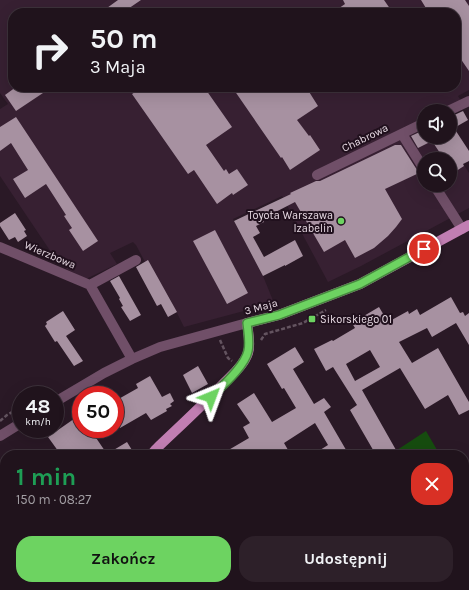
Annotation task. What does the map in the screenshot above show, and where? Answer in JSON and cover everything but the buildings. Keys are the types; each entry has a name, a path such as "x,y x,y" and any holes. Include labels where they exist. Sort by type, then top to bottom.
{"main road":[{"name":"3 Maja","path":"247,323 279,315 360,284 465,227"},
{"path":"155,450 211,397 241,365 249,349 247,323"}],"street":[{"path":"457,107 469,101"},
{"name":"Chabrowa","path":"317,175 417,126"},
{"path":"402,134 417,159"},
{"path":"439,192 465,227"},
{"name":"Wierzbowa","path":"0,246 90,285"},
{"path":"132,359 90,285 136,260"},
{"name":"3 Maja","path":"64,397 104,373 160,347 247,323"},
{"path":"0,436 12,429"}],"path":[{"path":"225,338 219,340 228,358 235,362"},
{"path":"0,421 12,412"}],"shaded area":[{"path":"0,0 469,0 469,90 458,96 461,101 455,104 417,104 417,123 319,178 417,132 417,144 450,144 456,152 417,152 417,192 457,192 457,154 469,173 469,208 328,282 282,196 233,219 263,276 274,303 184,327 169,297 133,242 110,253 117,264 86,279 68,270 57,261 0,176 0,109 8,104 0,93"}],"green space":[{"path":"426,431 437,450 397,450"}],"place":[{"name":"Toyota Warszawa Izabelin","path":"341,221"},
{"name":"Sikorskiego 01","path":"312,319"}],"route":[{"path":"211,397 240,366 247,354 249,349 247,323 279,315 360,284 424,249"}]}
